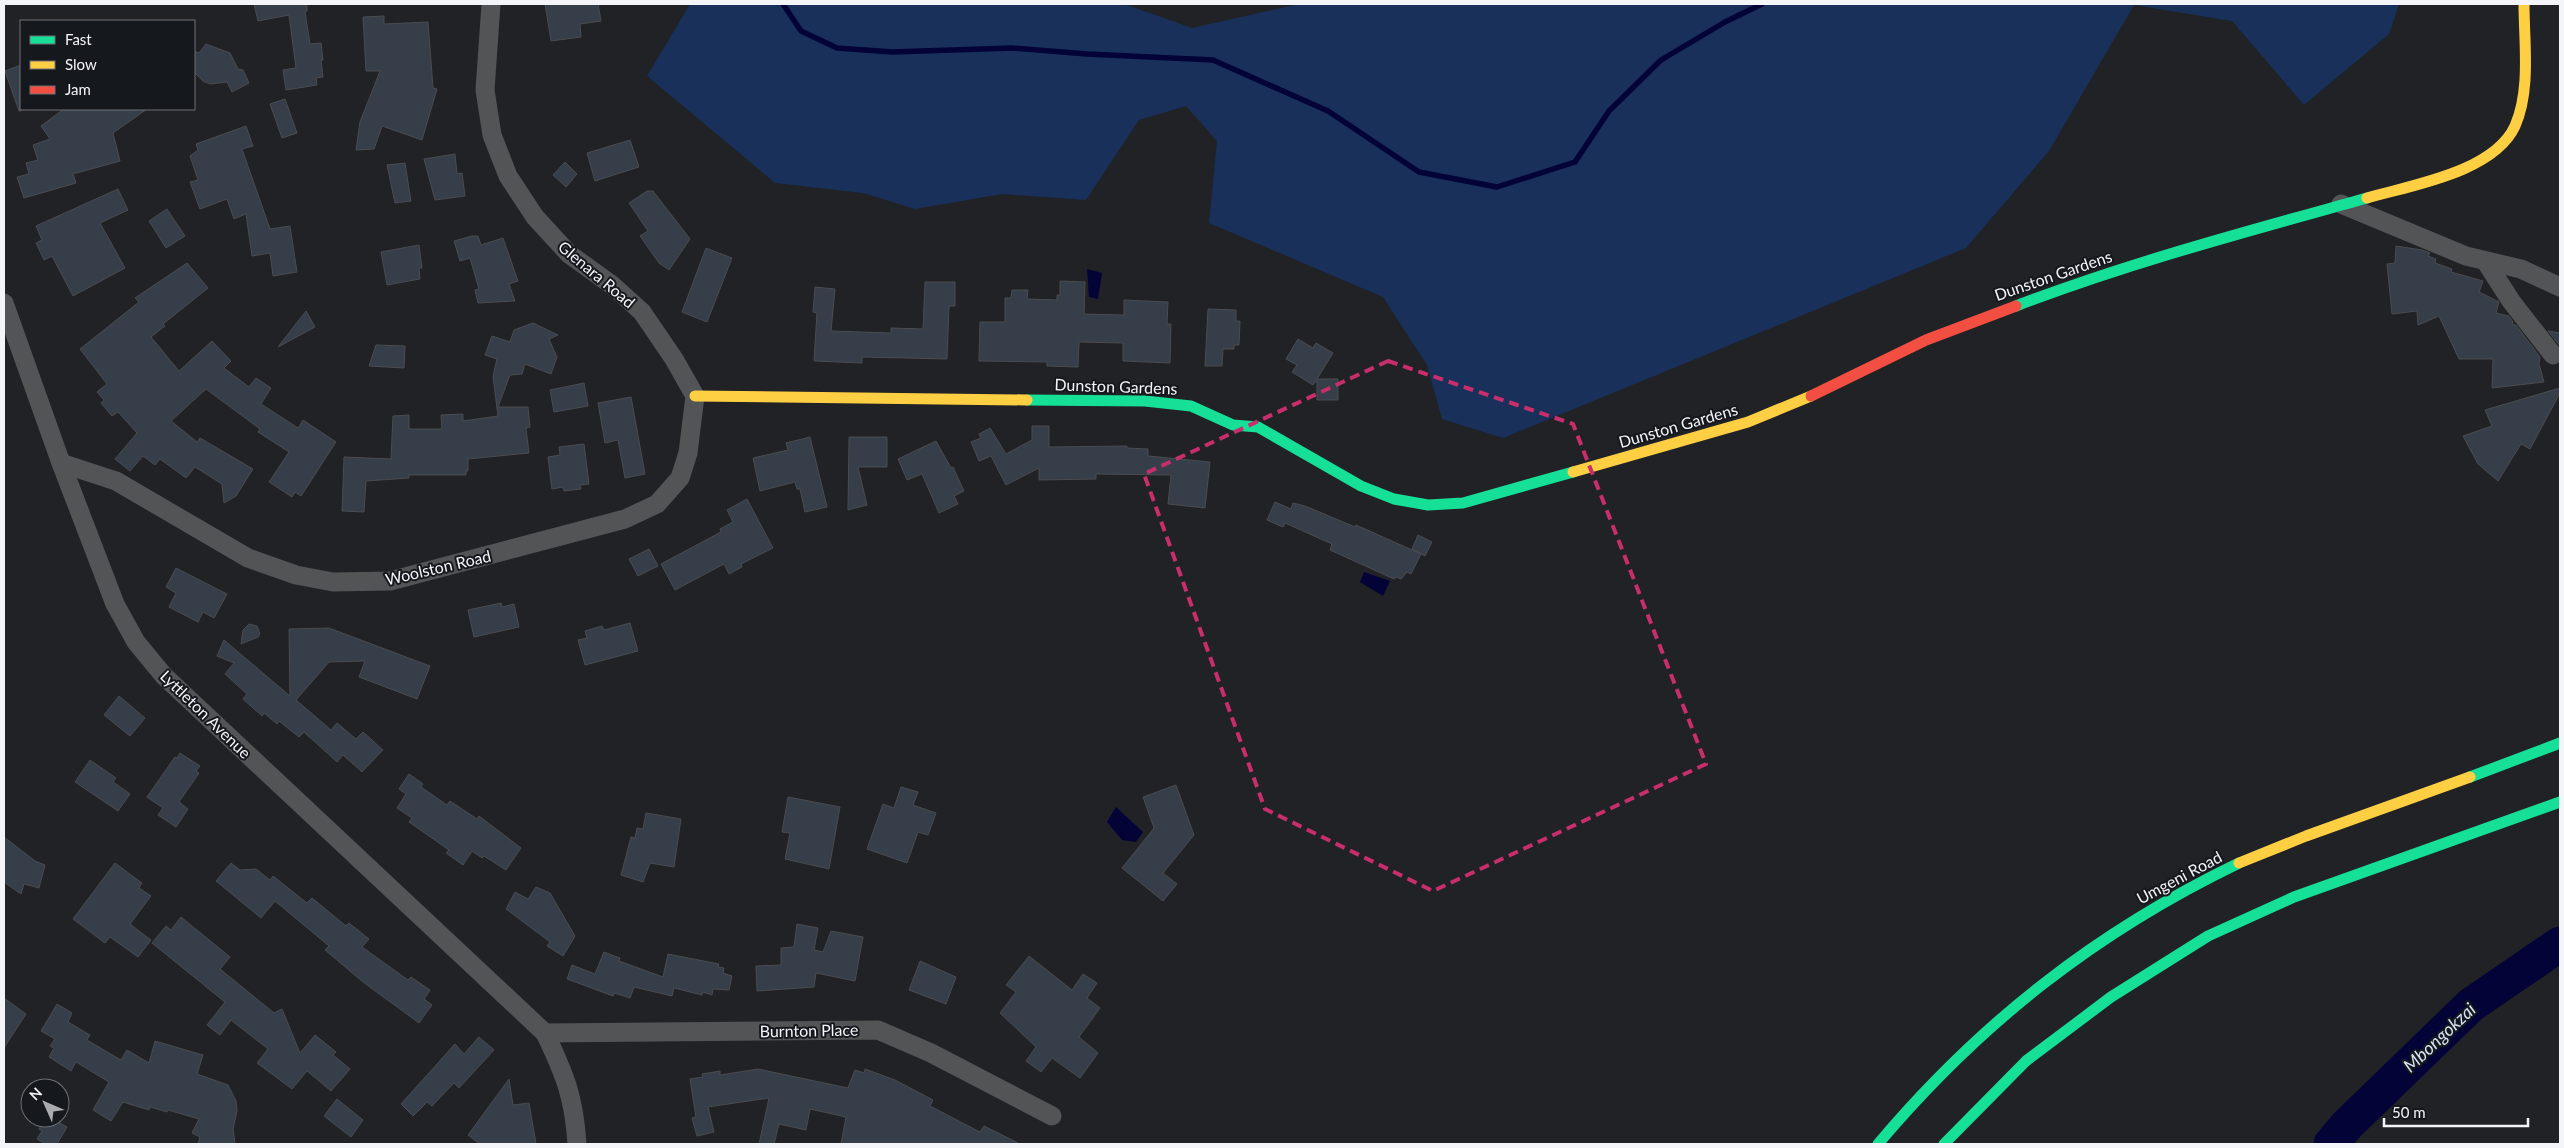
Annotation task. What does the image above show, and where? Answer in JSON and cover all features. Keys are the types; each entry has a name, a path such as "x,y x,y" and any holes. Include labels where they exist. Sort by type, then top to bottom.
{"main road":[{"name":"Dunston Gardens","path":"694,396 1145,401 1191,406 1233,425 1258,427 1360,486 1394,499 1428,505 1464,503 1748,422 1812,396 1926,340 2075,283 2180,250 2451,174 2492,153 2509,136 2520,115 2524,4"},
{"name":"Umgeni Road","path":"1878,1144 1894,1123 1971,1043 2047,978 2142,915 2221,872 2305,836 2560,743"},
{"path":"1944,1144 2026,1061 2111,997 2208,936 2294,897 2560,802"}],"street":[{"name":"Glenara Road","path":"491,4 485,90 492,135 508,176 535,217 569,254 612,285 642,312 674,359 694,396"},
{"path":"2341,204 2466,256 2521,269 2560,287"},
{"path":"2486,262 2511,300 2553,355"},
{"name":"Lyttleton Avenue","path":"4,302 61,464 115,604 136,642 164,676 545,1033"},
{"name":"Woolston Road","path":"61,464 116,481 248,558 296,574 333,582 390,581 626,519 657,504 680,478 688,453 694,396"},
{"name":"Burnton Place","path":"545,1033 878,1030 930,1053 1052,1116"},
{"path":"545,1033 566,1078 575,1119 577,1144"}],"highlighted area":[{"path":"1388,361 1573,424 1706,764 1433,891 1265,809 1144,474"}],"shaded area":[{"path":"690,4 1124,4 1192,28 1299,4 2399,4 2389,34 2304,105 2232,21 2134,5 2049,151 1966,248 1503,438 1442,419 1427,365 1383,297 1209,223 1217,141 1186,106 1139,120 1086,200 1002,194 915,209 863,193 775,183 647,76"},
{"path":"1087,269 1102,273 1098,299 1089,297"},
{"path":"1364,572 1390,581 1383,596 1360,582"},
{"path":"1116,807 1143,832 1136,842 1122,840 1107,822"}],"building":[{"path":"254,4 307,4 307,11 305,12 310,44 321,43 323,77 316,78 317,85 286,90 283,70 296,68 289,15 258,21"},
{"path":"545,4 598,4 601,21 580,24 581,37 551,41"},
{"path":"384,16 384,24 428,22 433,88 437,89 422,140 382,126 374,149 356,150 360,122 380,71 366,71 363,17"},
{"path":"206,44 230,53 238,69 243,70 249,83 232,92 227,82 210,84 203,81 195,73 195,51 199,53"},
{"path":"20,65 21,111 19,111 5,71"},
{"path":"285,99 297,133 282,138 270,104"},
{"path":"63,110 146,110 113,133 120,161 73,174 76,183 24,198 17,177 29,174 26,163 38,160 33,145 50,139 41,126"},
{"path":"246,126 253,146 242,149 270,229 290,226 297,272 273,276 270,253 252,256 246,214 234,219 227,199 200,209 190,182 198,180 190,156 198,150 196,144"},
{"path":"630,140 639,167 595,181 587,153"},
{"path":"455,154 457,174 462,173 465,196 435,200 424,159"},
{"path":"565,162 577,174 566,187 553,175"},
{"path":"405,163 411,201 395,203 387,165"},
{"path":"118,189 128,210 100,223 125,268 73,296 52,256 44,260 36,243 42,240 36,226"},
{"path":"647,191 653,191 690,239 669,270 659,263 640,236 648,231 629,203"},
{"path":"167,209 185,236 166,248 149,221"},
{"path":"478,236 481,245 503,238 518,281 509,284 515,301 478,303 475,290 479,289 470,258 460,261 454,241"},
{"path":"419,245 422,268 419,268 420,279 387,285 381,252"},
{"path":"2396,246 2430,253 2428,256 2436,259 2435,263 2452,269 2451,272 2483,281 2479,292 2499,302 2496,313 2509,316 2513,322 2512,325 2516,325 2540,357 2539,364 2544,382 2492,388 2493,359 2459,359 2439,316 2418,325 2417,311 2392,314 2387,264 2395,263"},
{"path":"706,248 732,258 707,322 682,312"},
{"path":"187,263 208,288 163,324 165,326 151,337 179,371 212,341 231,361 224,368 249,387 256,378 271,388 261,404 298,428 303,420 336,442 301,496 295,492 292,497 269,482 289,452 258,432 260,429 206,389 171,421 197,442 200,438 253,469 236,496 224,503 222,484 195,467 186,478 160,459 155,465 143,456 130,471 115,459 137,433 118,412 112,416 101,403 104,400 97,392 107,384 80,349 139,302 135,298"},
{"path":"1060,281 1085,282 1084,314 1124,315 1124,300 1168,302 1167,324 1171,324 1170,363 1123,361 1123,343 1079,342 1078,367 1047,366 1047,362 979,361 980,322 1005,322 1005,298 1011,298 1012,290 1028,290 1027,299 1057,300 1057,295 1060,295"},
{"path":"925,282 955,282 955,306 949,306 947,359 862,357 862,363 814,361 817,313 813,312 815,287 835,289 831,331 891,333 891,328 923,329"},
{"path":"1208,309 1236,310 1236,321 1240,321 1239,345 1234,345 1234,349 1223,349 1222,366 1205,366"},
{"path":"306,311 315,327 278,347"},
{"path":"533,323 558,335 549,339 557,357 551,374 525,364 522,374 510,375 498,407 528,407 530,427 526,428 529,453 468,459 466,475 409,475 409,478 366,481 364,512 342,511 344,457 391,459 393,416 409,415 409,429 442,429 441,415 463,414 463,421 498,416 493,376 497,359 485,355 492,336 510,342 514,330"},
{"path":"2548,331 2560,333 2560,346"},
{"path":"1298,339 1313,348 1316,343 1333,353 1317,379 1338,379 1338,400 1317,400 1317,380 1313,385 1292,372 1297,365 1286,359"},
{"path":"376,345 405,346 404,368 369,366"},
{"path":"584,383 588,406 554,412 550,390"},
{"path":"2560,388 2560,393 2530,449 2521,444 2498,481 2478,464 2463,436 2492,426 2485,410"},
{"path":"631,397 645,474 625,478 618,440 605,443 598,403"},
{"path":"1032,426 1049,426 1049,447 1127,446 1127,448 1148,449 1148,456 1210,462 1205,508 1168,504 1171,475 1096,474 1096,479 1039,480 1039,468 1006,485 991,456 979,461 971,442 981,438 979,434 990,428 1006,454 1032,440"},
{"path":"810,437 827,507 805,512 800,489 797,489 795,482 760,491 753,458 788,450 786,443"},
{"path":"849,437 887,437 887,467 858,467 867,505 848,510"},
{"path":"936,441 951,468 953,467 964,491 954,496 958,504 939,513 922,474 907,480 898,459"},
{"path":"584,444 589,484 580,485 581,489 564,491 563,487 552,489 548,457 560,455 559,447"},
{"path":"747,499 773,548 741,564 742,567 729,574 724,564 675,590 661,564 721,532 720,529 733,522 727,510"},
{"path":"1275,502 1291,509 1293,503 1305,506 1355,527 1356,525 1421,554 1411,574 1407,572 1401,579 1396,577 1394,579 1330,550 1332,544 1285,523 1283,527 1267,520"},
{"path":"1418,535 1432,542 1425,556 1412,549"},
{"path":"649,549 658,566 638,576 629,559"},
{"path":"176,568 227,594 214,618 203,612 198,622 169,607 176,593 166,587"},
{"path":"501,603 502,607 514,604 519,627 474,637 468,610"},
{"path":"630,623 638,651 585,665 578,640 587,638 585,631 602,626 604,630"},
{"path":"249,624 257,626 260,634 258,637 241,644 243,630"},
{"path":"329,628 430,666 417,699 359,677 365,661 329,662 296,700 331,730 337,723 356,739 363,732 383,750 362,772 343,755 337,762 304,732 299,737 279,721 277,724 264,713 262,716 243,699 247,694 225,674 234,663 217,656 224,640 290,696 289,629"},
{"path":"119,696 145,718 130,736 104,715"},
{"path":"180,753 200,766 196,771 199,773 179,802 188,809 176,827 158,815 163,808 147,797 175,757 177,758"},
{"path":"90,760 116,778 113,782 130,794 118,811 75,782"},
{"path":"409,774 423,784 421,787 447,805 450,801 477,819 479,816 521,848 506,870 472,851 463,865 446,853 449,850 409,822 412,818 397,808 406,794 399,789"},
{"path":"1176,785 1194,835 1163,873 1177,884 1163,901 1122,868 1154,828 1143,797"},
{"path":"901,787 918,792 913,805 936,813 928,835 918,832 907,863 867,849 883,804 894,808"},
{"path":"788,797 840,807 829,869 785,859 790,833 782,832"},
{"path":"646,813 681,819 674,867 650,863 643,882 621,875 631,837 635,838 637,828 643,829"},
{"path":"4,837 35,861 45,865 39,888 24,884 21,894 4,882"},
{"path":"115,863 142,883 139,888 151,896 130,924 151,940 138,957 110,937 105,943 73,919"},
{"path":"231,863 240,870 256,869 270,880 273,876 307,903 312,898 346,926 349,923 369,939 362,947 408,980 411,977 430,990 424,999 432,1005 419,1023 363,982 325,950 329,946 275,901 261,918 216,881"},
{"path":"536,887 550,893 575,936 563,956 547,946 550,942 506,909 515,892 528,899"},
{"path":"181,917 230,957 220,969 274,1013 282,1009 300,1053 315,1035 336,1052 333,1055 350,1069 331,1091 307,1071 292,1089 257,1063 268,1049 231,1020 220,1035 207,1025 225,1002 152,943 166,926 171,930"},
{"path":"797,924 818,928 814,950 823,952 831,931 863,937 855,981 816,973 814,987 757,991 756,966 781,965 781,948 794,947"},
{"path":"604,952 620,958 619,961 663,977 668,954 719,964 718,967 724,968 723,973 732,976 729,990 713,989 712,995 703,992 702,995 674,988 672,996 634,987 630,998 614,993 613,996 567,979 572,965 595,974"},
{"path":"1029,956 1072,990 1083,974 1097,983 1087,998 1100,1008 1079,1037 1098,1053 1080,1078 1052,1058 1041,1072 1026,1061 1036,1047 1000,1013 1016,992 1006,985"},
{"path":"920,961 956,977 946,1004 909,990"},
{"path":"4,998 26,1014 4,1048"},
{"path":"57,1004 72,1013 68,1022 90,1035 87,1040 121,1060 127,1050 149,1063 155,1041 203,1055 197,1074 228,1085 236,1101 237,1111 233,1129 235,1144 198,1144 200,1137 192,1133 199,1119 168,1110 167,1112 150,1107 149,1110 123,1102 111,1121 93,1110 109,1082 76,1062 71,1071 49,1057 54,1048 50,1046 55,1039 41,1031"},
{"path":"479,1037 494,1050 459,1088 454,1083 432,1106 427,1102 413,1116 401,1104 455,1044 464,1054"},
{"path":"758,1069 848,1088 855,1070 864,1073 865,1069 895,1080 933,1100 930,1106 980,1132 984,1126 1020,1144 841,1144 846,1117 810,1109 806,1130 779,1124 774,1144 759,1144 769,1098 708,1107 714,1132 697,1136 692,1118 696,1117 690,1079 703,1077 702,1074 720,1071 720,1075"},
{"path":"509,1079 513,1105 529,1103 536,1144 480,1144 468,1135"},
{"path":"337,1099 363,1120 351,1137 324,1116"},
{"path":"66,1128 57,1144 45,1144 37,1139 42,1131 39,1129"}],"waterway":[{"path":"783,4 801,31 837,48 892,52 1012,48 1087,54 1213,60 1328,111 1419,172 1497,187 1575,162 1609,111 1661,60 1725,22 1762,4"},
{"name":"Mbongokzai","path":"2331,1144 2347,1125 2471,1005 2560,944"}],"traffic: fast":[{"path":"2016,306 2146,261 2367,198"},
{"path":"1027,400 1145,401 1191,406 1233,425 1258,427 1361,486 1394,499 1428,505 1463,503 1573,472"},
{"path":"2470,777 2560,743"},
{"path":"1944,1144 2026,1061 2111,997 2208,936 2294,897 2560,802"},
{"path":"1878,1144 1957,1059 1999,1020 2043,984 2089,950 2137,919 2239,863"}],"traffic: slow":[{"path":"2367,198 2428,182 2471,166 2489,155 2504,142 2515,126 2523,97 2526,66 2524,4"},
{"path":"695,396 1027,400"},
{"path":"1573,472 1748,422 1811,396"},
{"path":"2239,863 2306,836 2470,777"}],"traffic: jam":[{"path":"1811,396 1926,340 2016,306"}]}
